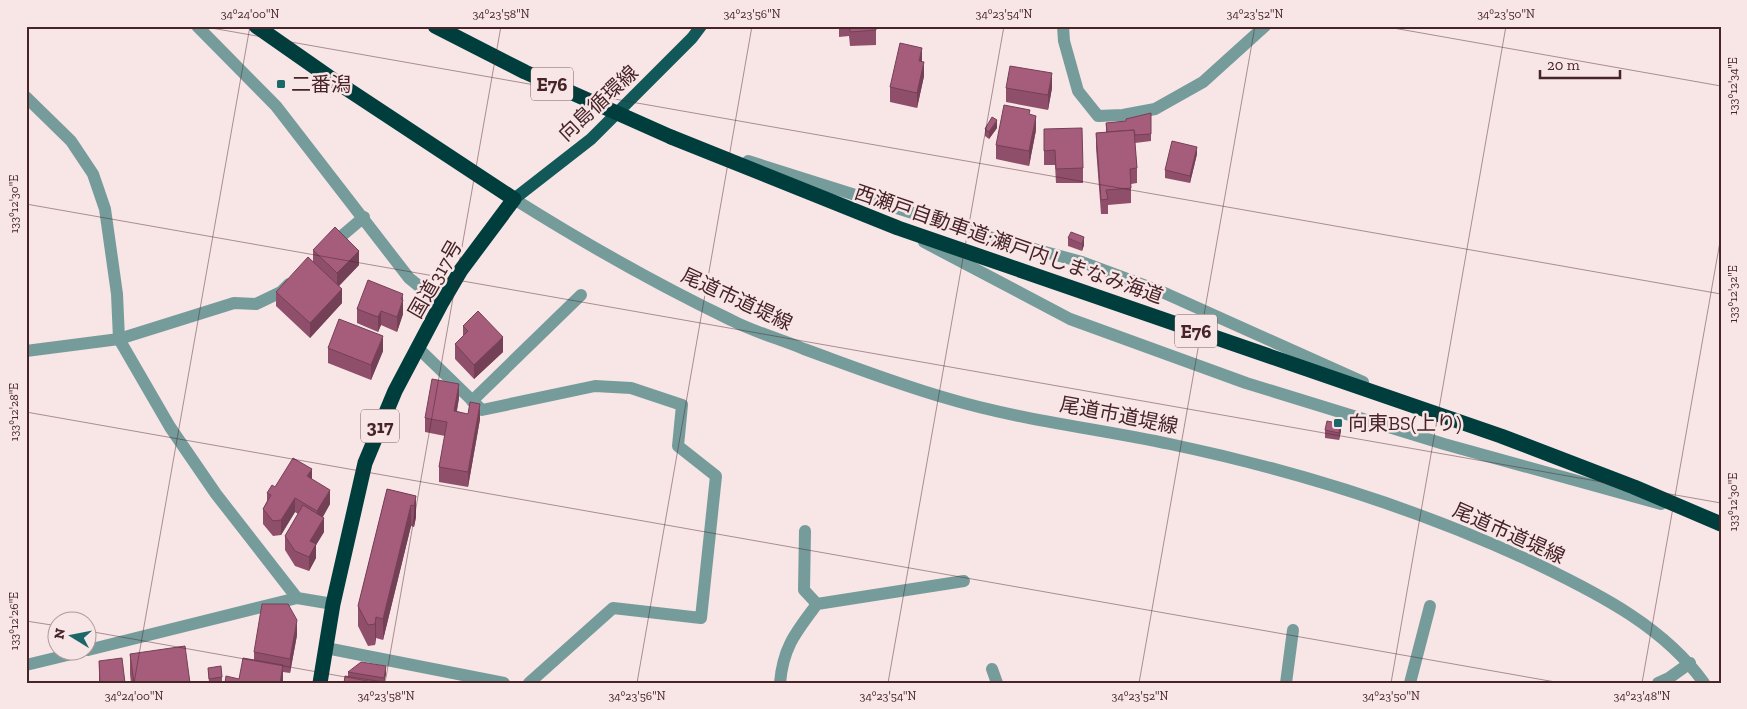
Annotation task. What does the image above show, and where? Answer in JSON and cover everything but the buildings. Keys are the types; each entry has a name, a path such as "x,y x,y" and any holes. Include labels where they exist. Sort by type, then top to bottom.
{"highway":[{"path":"256,26 329,77 514,199"},
{"name":"西瀬戸自動車道;瀬戸内しまなみ海道","path":"435,26 524,72 671,137 898,228 1564,459 1721,524"},
{"name":"国道317号","path":"320,683 332,604 365,463 395,390 419,349 441,304 471,255 514,199"}],"main road":[{"name":"向島循環線","path":"514,199 591,139 692,38 701,26"}],"street":[{"path":"197,26 276,106 364,217 409,278 441,304"},
{"path":"1063,26 1064,41 1078,91 1098,116 1123,115 1155,109 1203,82 1265,26"},
{"path":"26,97 71,141 93,174 105,209 117,294 119,339 170,427 297,598"},
{"path":"671,137 982,235 1082,262 1160,291 1421,408"},
{"name":"尾道市道堤線","path":"514,199 599,251 733,322 882,379 948,399 1018,416 1169,443 1265,466 1369,496 1480,537 1575,582 1642,622 1690,663 1704,683"},
{"path":"320,256 364,217"},
{"path":"898,228 1070,319 1246,383 1444,444 1700,515"},
{"path":"26,351 119,339 234,303 256,304 281,292 298,276"},
{"path":"472,401 581,295"},
{"path":"419,349 482,410 595,386 631,388 682,406 678,446 716,476 701,618 613,608 529,683"},
{"path":"805,531 804,590 817,604"},
{"path":"780,683 781,665 790,640 817,604 964,581"},
{"path":"98,648 297,598 332,604"},
{"path":"1410,683 1430,606"},
{"path":"1286,683 1293,630"},
{"path":"326,648 504,683"},
{"path":"26,665 48,660"},
{"path":"1658,683 1669,678 1690,663"},
{"path":"992,669 997,683"}],"place":[{"name":"二番潟","path":"281,84"},
{"name":"向東BS(上り)","path":"1338,423"}]}
